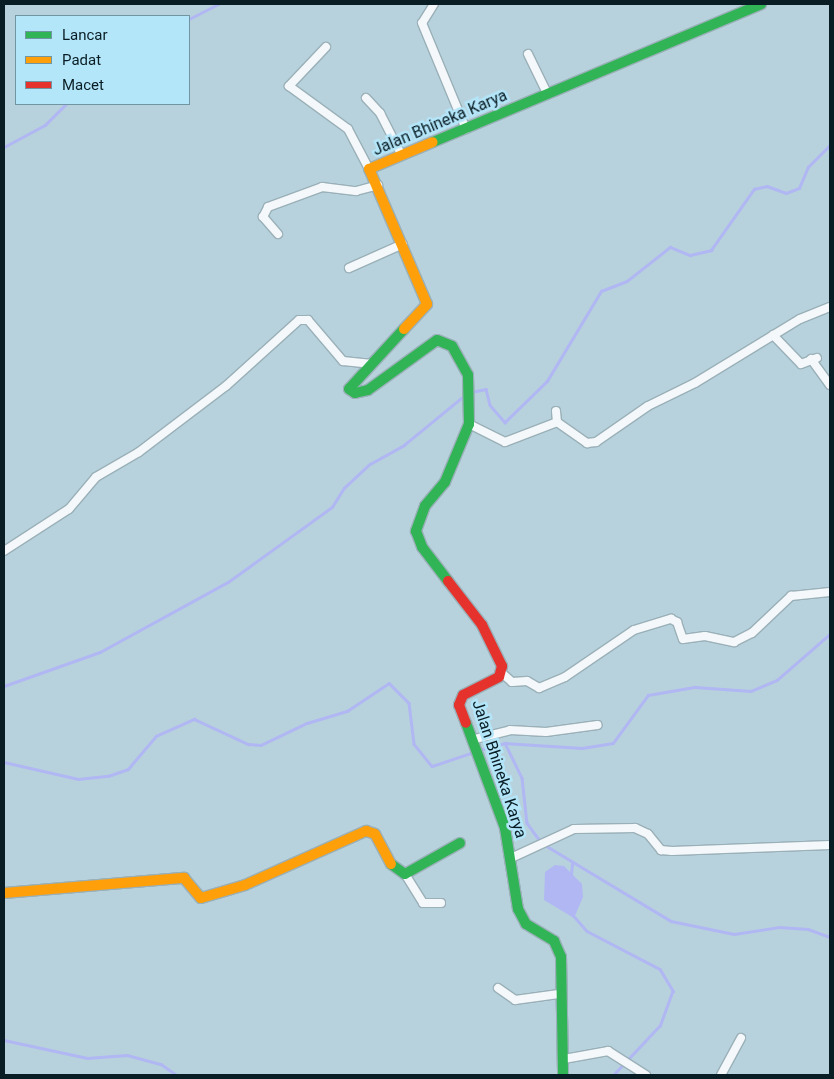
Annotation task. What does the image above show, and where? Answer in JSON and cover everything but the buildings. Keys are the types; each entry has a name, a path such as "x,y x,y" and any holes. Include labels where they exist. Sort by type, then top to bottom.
{"street":[{"path":"434,4 422,23 466,129"},
{"name":"Jalan Bhineka Karya","path":"562,1075 564,1059 559,994 559,949 551,938 523,921 515,900 511,858 475,739 460,699 502,673 492,641 422,547 416,531 423,510 445,482 469,424 468,375 448,343 434,341 368,390 352,392 350,384 427,304 378,185 369,169 761,4"},
{"path":"326,47 289,86 348,128 369,169"},
{"path":"528,54 547,93"},
{"path":"366,98 380,113 402,156"},
{"path":"278,234 263,216 268,207 322,187 360,191 378,185"},
{"path":"349,268 403,244"},
{"path":"556,411 557,422 587,443 596,442 640,410 773,335 830,307"},
{"path":"4,550 69,510 96,477 139,452 226,386 299,320 308,320 343,361 370,364"},
{"path":"773,335 801,364 814,358 830,385"},
{"path":"469,424 505,442 557,422"},
{"path":"502,673 512,682 526,681 539,688 565,677 634,630 671,619 677,622 683,639 705,636 734,642 752,633 791,596 830,592"},
{"path":"475,739 510,730 546,732 598,725"},
{"path":"511,858 574,829 635,828 665,850 830,845"},
{"path":"4,893 184,878 201,898 245,885 368,831 375,834 394,869 405,874 423,903 441,902"},
{"path":"405,874 460,843"},
{"path":"498,988 515,1000 559,994"},
{"path":"721,1075 741,1038"},
{"path":"564,1059 608,1051 646,1075"}],"water":[{"path":"555,865 564,866 582,884 583,897 574,918 544,900 545,872"}],"waterway":[{"path":"190,18 218,4"},
{"path":"4,147 45,125 65,105"},
{"path":"471,392 486,389 490,405 505,422 547,381 601,291 627,281 670,247 690,255 711,250 754,189 767,186 786,193 799,188 808,167 830,145"},
{"path":"4,686 100,652 228,582 332,507 344,488 370,464 404,445 466,394"},
{"path":"505,743 582,748 613,743 648,695 695,687 751,691 777,680 830,634"},
{"path":"4,762 78,779 108,776 128,769 156,736 194,719 248,744 261,745 307,723 347,711 389,683 409,703 414,744 432,766 474,752"},
{"path":"479,750 505,743 522,778 527,823 541,842"},
{"path":"545,845 671,921 734,934 779,927 808,929 830,937"},
{"path":"571,874 572,864"},
{"path":"573,915 587,931 660,969 673,991 660,1026 614,1075"},
{"path":"4,1040 87,1058 127,1055 161,1064 177,1075"}],"traffic: fast":[{"path":"433,142 761,4"},
{"path":"404,329 349,389 355,393 368,390 437,340 452,346 468,375 469,424 445,482 425,506 416,531 422,547 448,581"},
{"path":"466,723 505,828 518,909 526,924 554,941 561,957 563,1075"},
{"path":"391,864 405,874 460,843"}],"traffic: slow":[{"path":"404,329 427,304 369,169 433,142"},
{"path":"4,893 184,878 201,898 245,885 366,831 375,834 391,864"}],"traffic: jam":[{"path":"448,581 482,625 502,666 499,677 463,695 459,705 466,723"}]}
